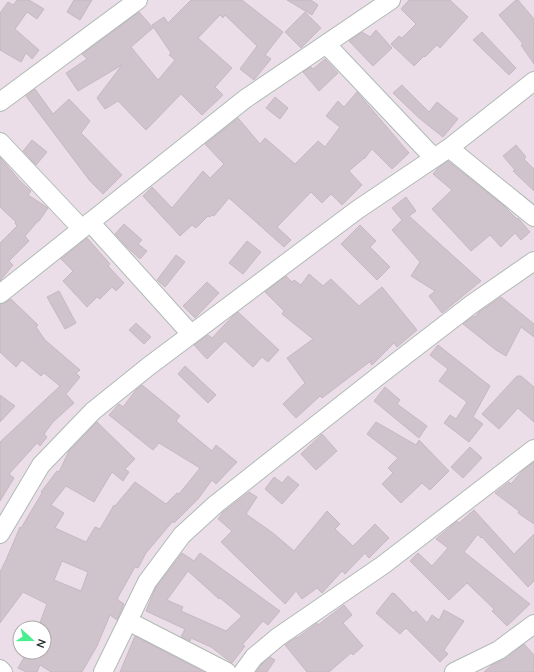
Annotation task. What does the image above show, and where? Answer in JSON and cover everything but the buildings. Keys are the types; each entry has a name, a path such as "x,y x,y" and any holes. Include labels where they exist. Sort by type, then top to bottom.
{"street":[{"path":"0,102 138,0"},
{"path":"0,294 245,99 391,0"},
{"path":"326,44 434,158"},
{"path":"0,534 41,465 93,411 191,334 357,210 449,148 534,81"},
{"path":"0,142 85,225 191,334"},
{"path":"449,148 534,217"},
{"path":"103,672 147,582 182,534 216,504 381,374 472,304 534,261"},
{"path":"243,672 254,657 278,637 383,565 534,449"},
{"path":"128,621 227,672"},
{"path":"454,672 499,650 534,624"},
{"path":"0,669 4,672"}]}
